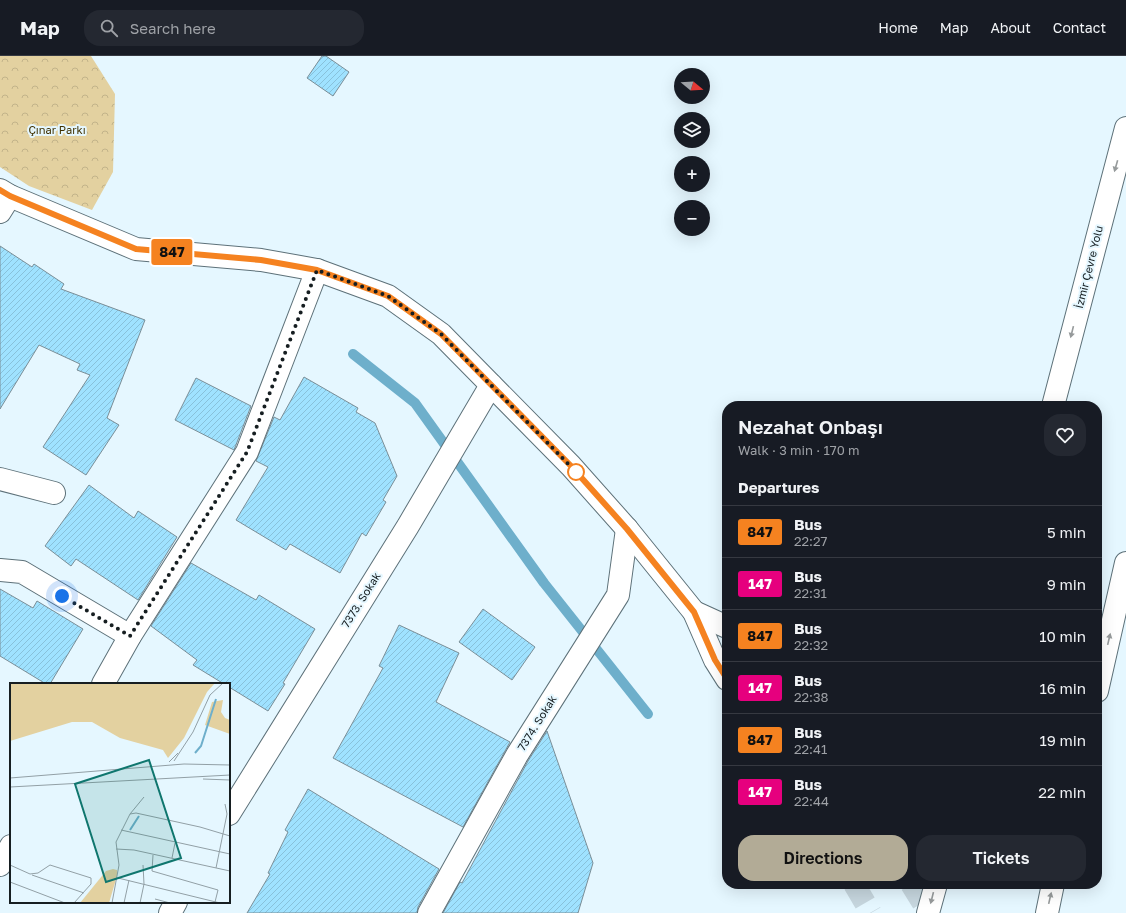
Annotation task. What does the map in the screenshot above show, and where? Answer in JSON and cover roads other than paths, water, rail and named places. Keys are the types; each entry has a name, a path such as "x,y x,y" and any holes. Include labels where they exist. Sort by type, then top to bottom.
{"main road":[{"name":"İzmir Çevre Yolu","path":"1054,401 1126,128"},
{"path":"3,200 136,249 261,260 317,270 388,296 441,334 571,466 627,529 694,612 715,660 722,671"},
{"path":"104,683 130,636 247,452 317,270"},
{"name":"7373. Sokak","path":"230,812 408,526 490,385"},
{"path":"0,479 54,493"},
{"name":"7374. Sokak","path":"429,913 517,755 618,596 627,529"},
{"path":"1102,669 1126,563"},
{"path":"0,570 22,572 130,636"},
{"path":"694,612 722,625"},
{"path":"0,865 10,848"},
{"path":"928,913 935,889"},
{"path":"1047,913 1052,889"}],"waterway":[{"path":"353,354 415,403 544,583 648,714"}],"tunnel":[{"path":"857,889 871,913"},
{"path":"914,889 929,913"}],"park label":[{"name":"Çınar Parkı","path":"57,130"}]}
